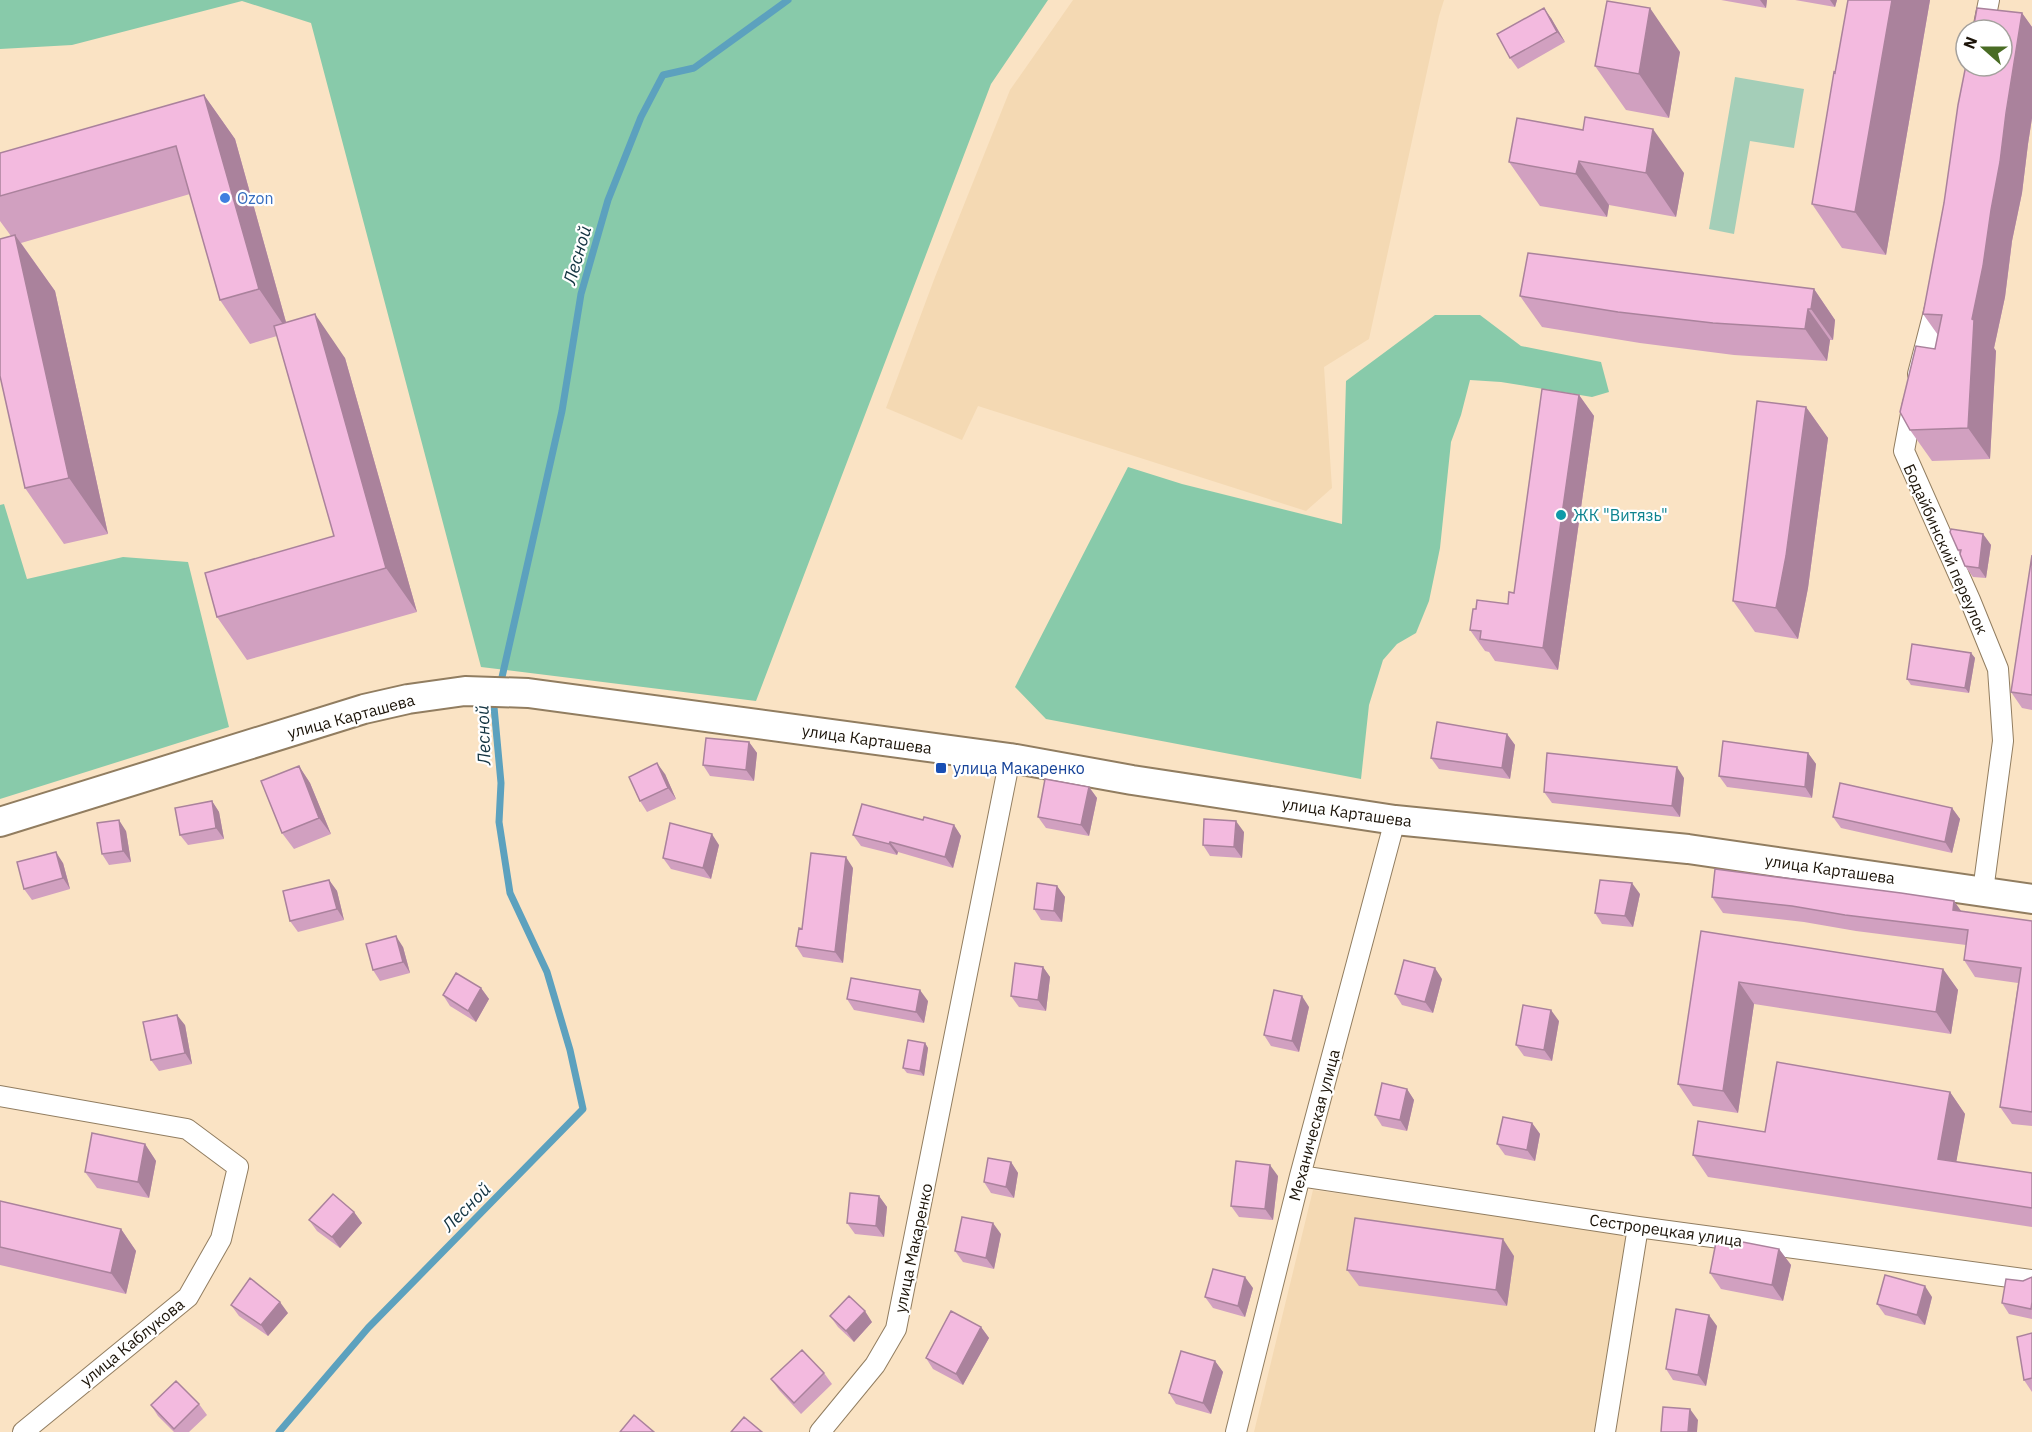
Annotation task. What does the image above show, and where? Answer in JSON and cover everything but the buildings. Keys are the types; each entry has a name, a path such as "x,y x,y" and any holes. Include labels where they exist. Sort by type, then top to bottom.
{"main road":[{"name":"улица Карташева","path":"0,822 364,709 408,699 465,691 528,693 1010,758 1132,780 1395,820 1688,849 2032,899"}],"street":[{"path":"1985,18 1989,0"},
{"name":"Бодайбинский переулок","path":"1942,277 1921,360 1904,451 1998,669 2002,741 1983,891"},
{"name":"улица Макаренко","path":"820,1432 876,1365 896,1329 1010,758"},
{"name":"Механическая улица","path":"1236,1432 1300,1176 1395,820"},
{"name":"улица Каблукова","path":"0,1096 188,1129 238,1167 221,1239 188,1297 23,1432"},
{"name":"Сестрорецкая улица","path":"1300,1176 1638,1227 2032,1280"},
{"path":"1605,1432 1638,1227"}],"shaded area":[{"path":"1073,0 1444,0 1369,339 1324,367 1332,488 1306,511 978,406 962,440 886,408 935,277 1010,90"},
{"path":"1313,1190 1632,1233 1600,1432 1254,1432"}],"green space":[{"path":"0,0 1048,0 991,84 756,701 481,667 311,23 242,1 72,45 0,49"},
{"path":"1735,77 1804,89 1794,148 1750,141 1734,234 1709,229"},
{"path":"1435,315 1480,315 1521,346 1601,362 1609,392 1592,397 1501,382 1470,380 1451,442 1440,548 1429,601 1416,633 1397,644 1383,660 1369,705 1361,779 1046,719 1015,687 1128,467 1182,484 1342,524 1346,381"},
{"path":"4,504 27,579 123,557 188,562 229,727 0,799 0,505"}],"waterway":[{"name":"Лесной","path":"500,686 562,411 581,294 608,200 641,117 663,75 694,68 788,0"},
{"name":"Лесной","path":"279,1432 368,1328 583,1109 570,1050 547,972 510,893 499,822 501,783 494,707 496,700"}],"place":[{"name":"Ozon","path":"225,198"},
{"name":"ЖК \"Витязь\"","path":"1561,515"},
{"name":"улица Макаренко","path":"941,768"}]}
